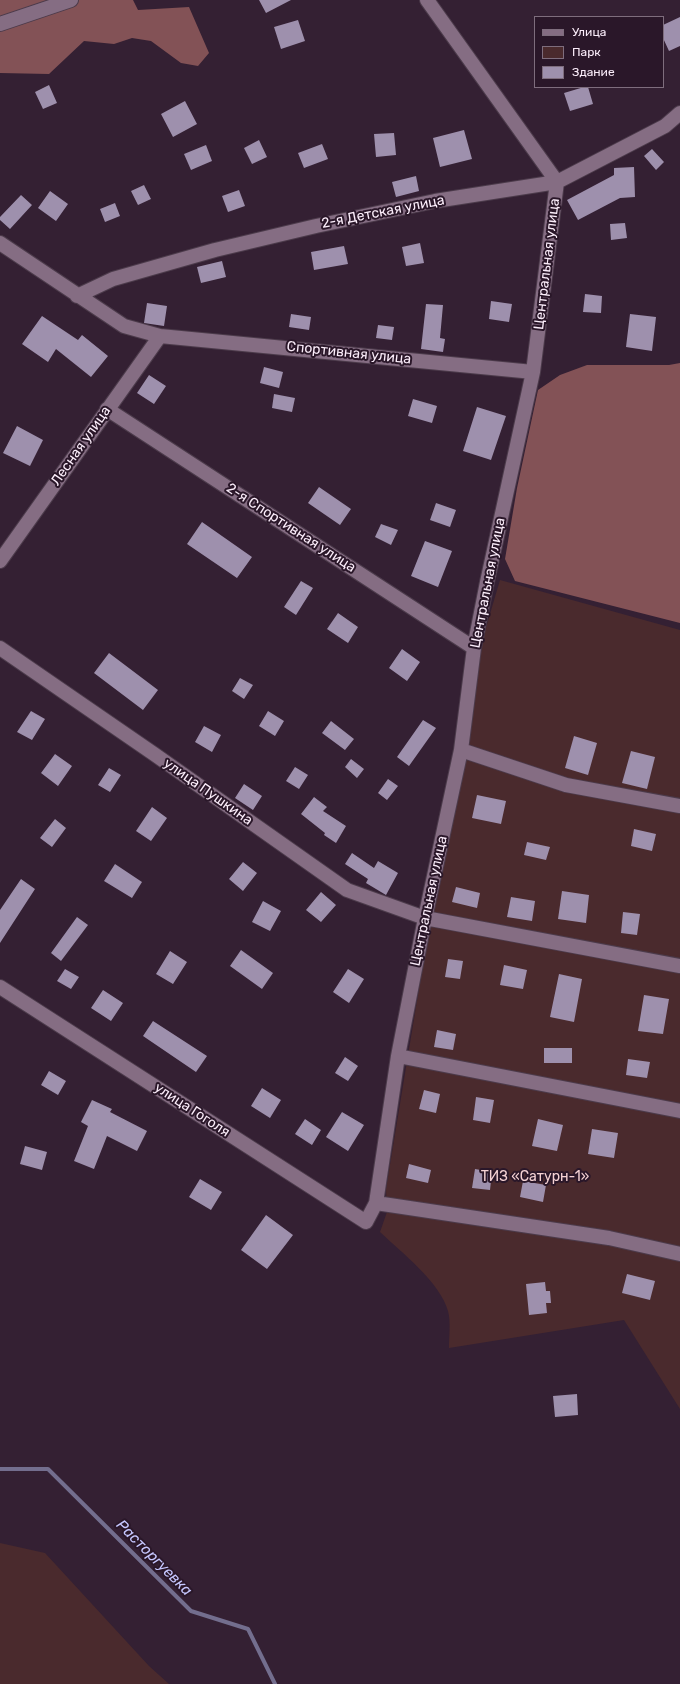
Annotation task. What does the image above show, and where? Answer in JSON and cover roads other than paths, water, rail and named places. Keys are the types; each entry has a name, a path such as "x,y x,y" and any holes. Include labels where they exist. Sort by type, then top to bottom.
{"street":[{"path":"0,24 71,0"},
{"name":"Центральная улица","path":"376,1203 398,1056 425,918 461,750 474,648 533,372 557,182 427,0"},
{"name":"2-я Детская улица","path":"77,296 113,280 215,250 316,226 435,201 557,182 665,126 680,114"},
{"name":"Спортивная улица","path":"0,243 77,296 124,326 163,335 533,372"},
{"name":"Лесная улица","path":"0,561 107,409 163,335"},
{"name":"2-я Спортивная улица","path":"107,409 474,648"},
{"name":"улица Пушкина","path":"0,648 346,890 425,918 680,966"},
{"path":"461,750 566,785 680,806"},
{"name":"улица Гоголя","path":"0,987 366,1222 376,1203"},
{"path":"398,1056 680,1111"},
{"path":"376,1203 609,1238 680,1254"}],"waterway":[{"name":"Расторгуевка","path":"0,1469 48,1469 191,1611 248,1629 275,1684"}],"park label":[{"name":"ТИЗ «Сатурн-1»","path":"535,1177"}]}
